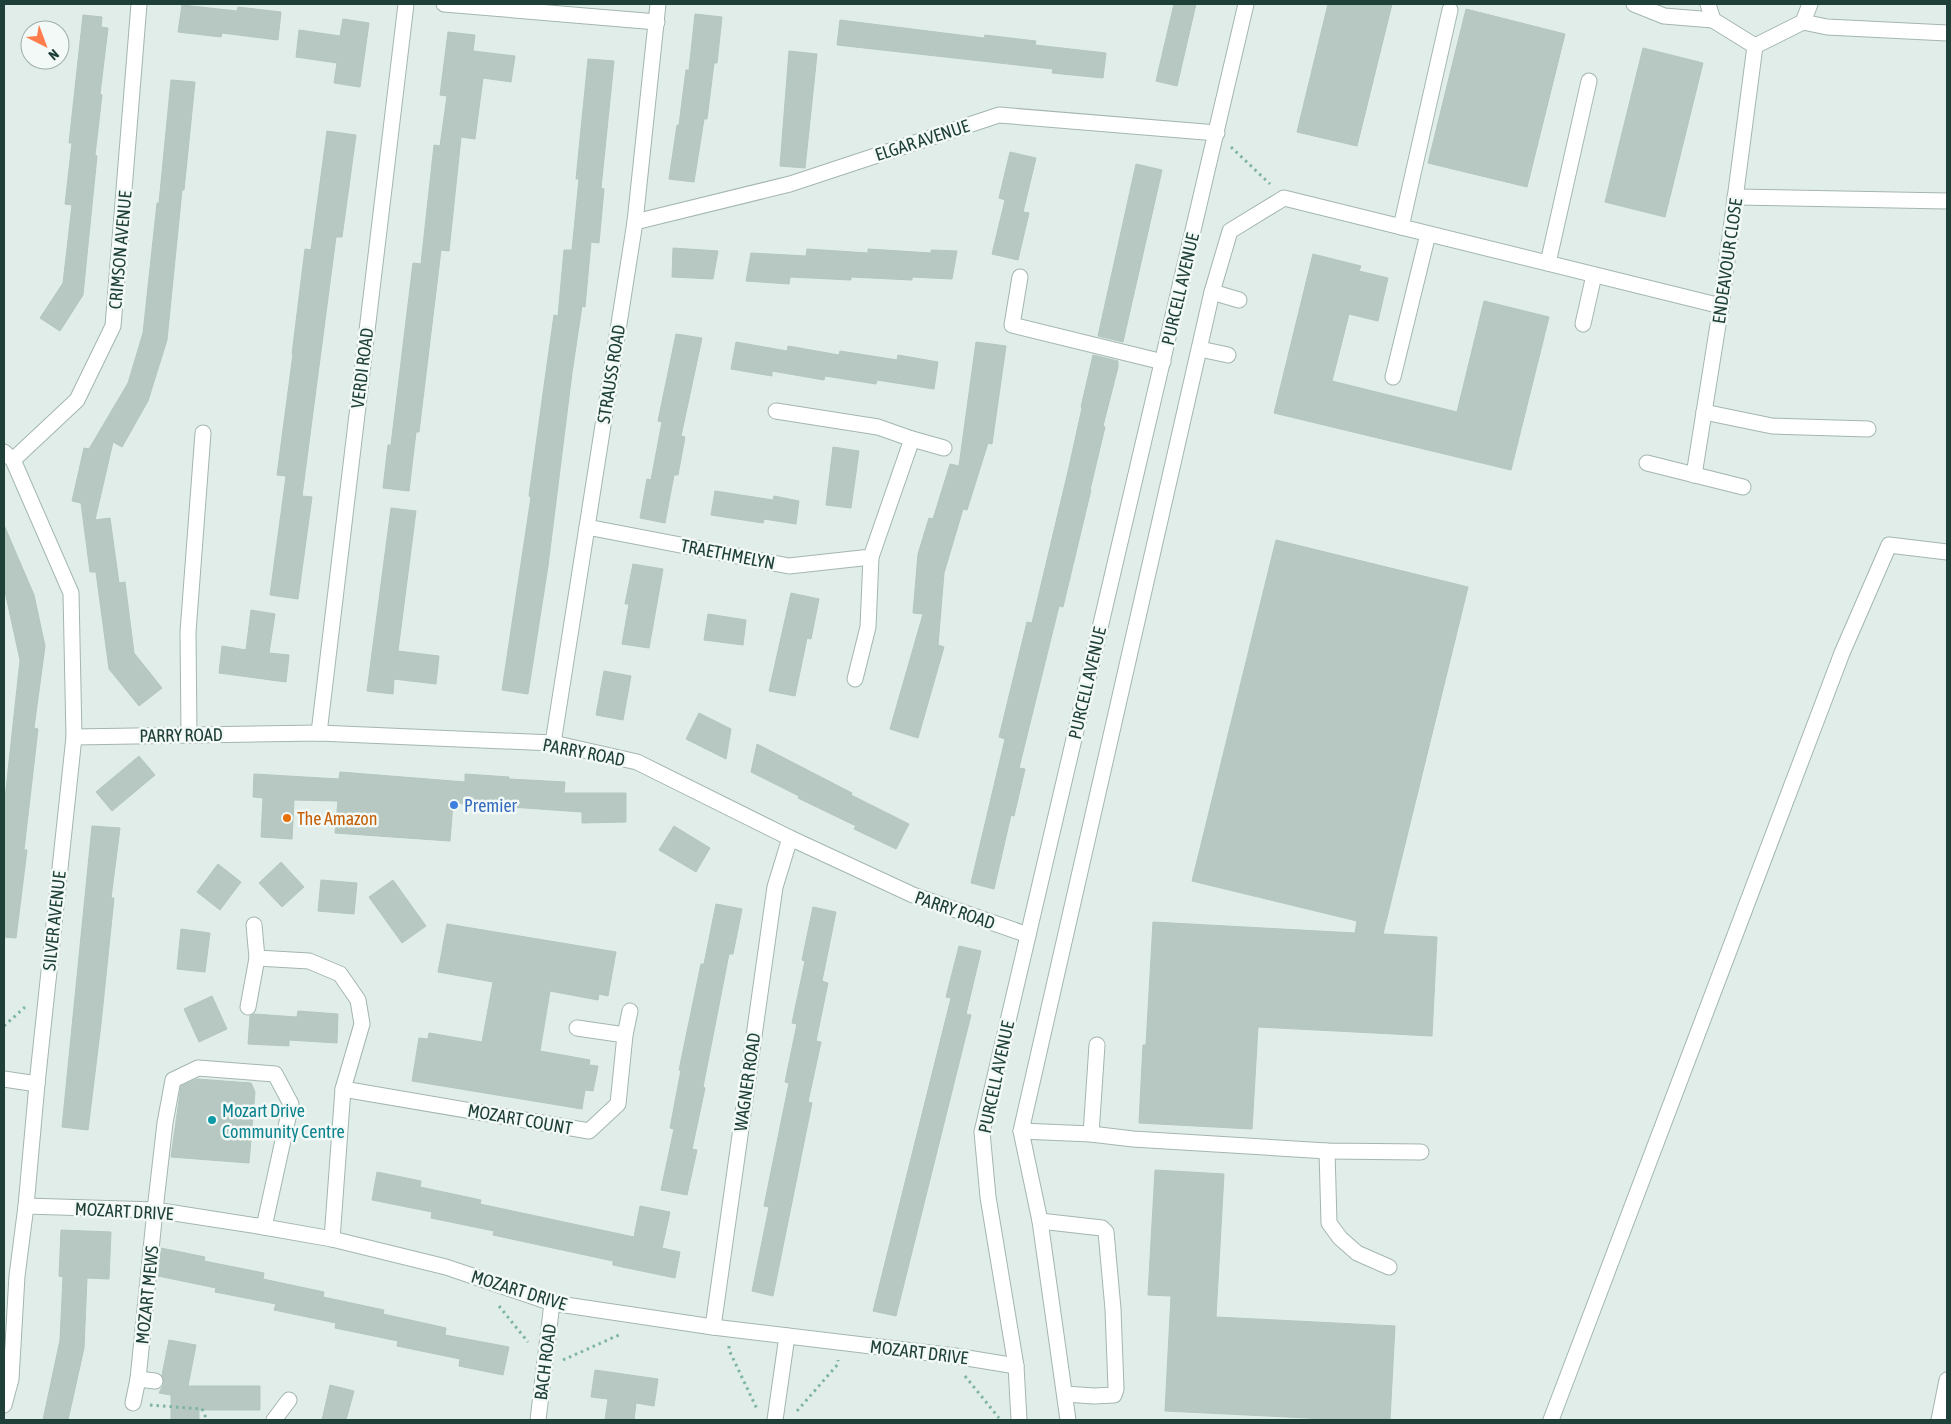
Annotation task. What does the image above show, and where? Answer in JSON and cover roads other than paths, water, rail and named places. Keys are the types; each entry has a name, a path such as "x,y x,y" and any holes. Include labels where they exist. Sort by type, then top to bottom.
{"street":[{"name":"CRIMSON AVENUE","path":"9,456 78,400 114,326 139,4"},
{"name":"VERDI ROAD","path":"318,733 406,4"},
{"path":"444,4 657,22"},
{"name":"STRAUSS ROAD","path":"553,743 635,222 658,4"},
{"name":"PURCELL AVENUE","path":"1019,1420 1016,1366 988,1197 982,1132 1246,4"},
{"path":"1634,4 1664,16 1713,20 1755,46 1803,22 1827,27 1947,33"},
{"path":"1708,4 1713,20"},
{"path":"1803,22 1810,4"},
{"path":"1400,227 1450,10"},
{"name":"ENDEAVOUR CLOSE","path":"1694,475 1721,306 1755,46"},
{"path":"1548,263 1589,81"},
{"name":"ELGAR AVENUE","path":"635,222 790,184 999,115 1216,133"},
{"path":"1735,197 1947,201"},
{"path":"1068,1420 1040,1221 1022,1131 1212,292 1230,231 1284,198 1721,306"},
{"path":"1393,377 1428,234"},
{"path":"1583,324 1594,275"},
{"path":"1020,277 1012,325 1163,362"},
{"path":"1212,292 1239,300"},
{"path":"1200,348 1228,355"},
{"path":"776,411 878,427 944,448"},
{"path":"1704,412 1772,426 1868,429"},
{"path":"189,735 188,632 203,433"},
{"path":"855,679 868,627 871,557 912,439"},
{"name":"SILVER AVENUE","path":"4,1405 74,737 71,593 9,456"},
{"path":"1647,463 1743,487"},
{"name":"TRAETHMELYN","path":"587,527 789,566 871,557"},
{"path":"1551,1420 1842,653 1889,546 1947,552"},
{"name":"PARRY ROAD","path":"74,737 318,733 553,743 637,762 790,838 913,895 1028,935"},
{"name":"WAGNER ROAD","path":"713,1327 775,887 790,838"},
{"path":"248,1007 257,958 254,925"},
{"path":"257,958 309,961 340,974 358,1000 362,1024 343,1089 332,1239"},
{"name":"MOZART COUNT","path":"343,1089 589,1131 618,1104 624,1035 630,1011"},
{"path":"577,1028 624,1035"},
{"path":"1091,1134 1097,1045"},
{"name":"MOZART MEWS","path":"133,1404 138,1379 165,1123 173,1080 198,1068 275,1074 291,1104 264,1227"},
{"path":"4,1078 37,1084"},
{"path":"1022,1131 1091,1134 1133,1139 1327,1151 1421,1152"},
{"path":"1327,1151 1329,1223 1340,1238 1356,1253 1389,1267"},
{"name":"MOZART DRIVE","path":"26,1206 155,1210 264,1227 332,1239 446,1267 552,1303 713,1327 955,1356 1016,1366"},
{"path":"1040,1221 1102,1228 1106,1232 1113,1309 1116,1389 1114,1395 1065,1394"},
{"name":"BACH ROAD","path":"538,1420 552,1303"},
{"path":"775,1420 787,1336"},
{"path":"138,1379 155,1381"},
{"path":"1938,1420 1947,1380"},
{"path":"274,1420 289,1400"}],"place":[{"name":"Premier","path":"454,805"},
{"name":"The Amazon","path":"287,818"},
{"name":"Mozart Drive Community Centre","path":"212,1120"}]}
